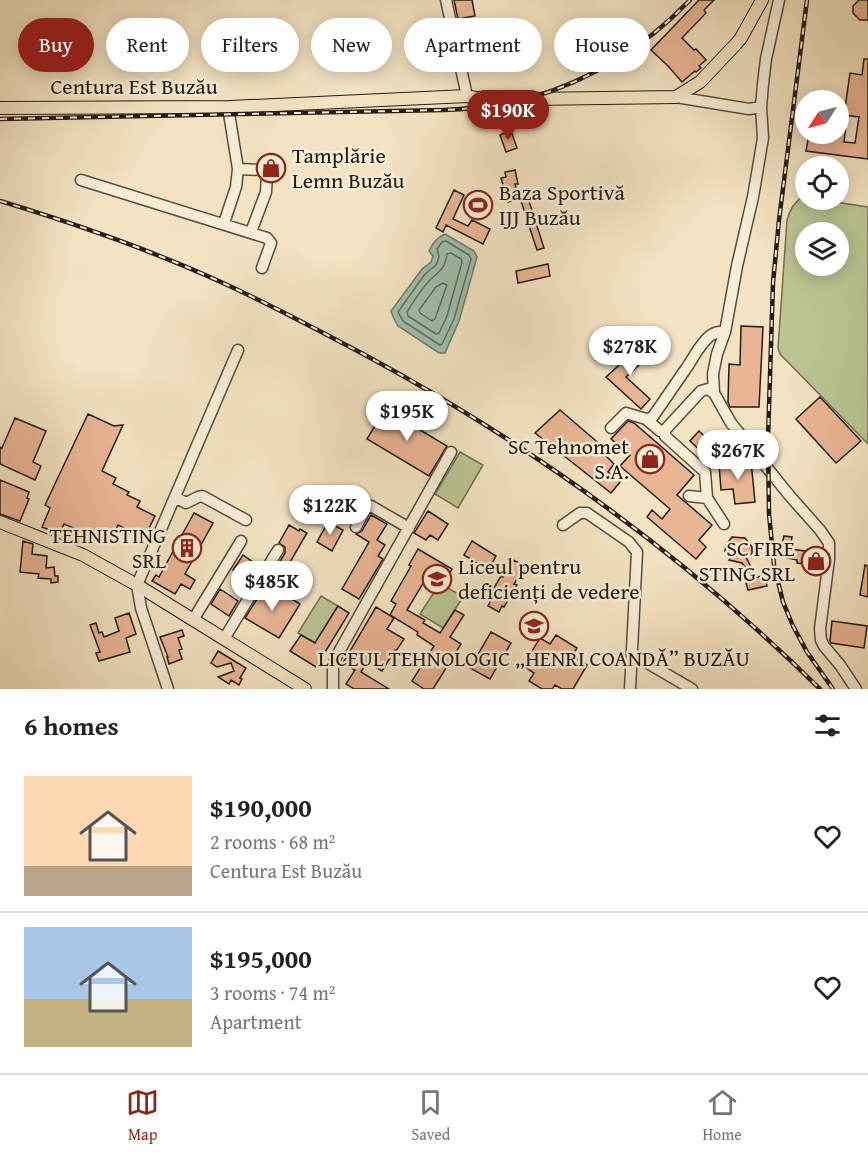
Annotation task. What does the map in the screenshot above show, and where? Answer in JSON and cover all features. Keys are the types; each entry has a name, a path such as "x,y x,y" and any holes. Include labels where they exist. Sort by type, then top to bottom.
{"main road":[{"path":"676,97 700,82 736,44 762,0"},
{"name":"Centura Est Buzău","path":"0,108 228,107 467,96 530,99 676,97"},
{"path":"0,522 83,555 137,585 305,689"}],"street":[{"path":"446,0 467,96"},
{"path":"779,0 766,59 761,107 763,138 725,332 713,374 714,393 731,423 829,543 820,640 856,689"},
{"path":"676,97 749,109 761,107"},
{"path":"224,224 236,187 238,169 228,107"},
{"path":"238,169 264,170 267,173 266,192 251,232"},
{"path":"81,180 267,238 271,243 262,268"},
{"path":"657,426 698,349 710,336 718,331 725,332"},
{"path":"168,689 141,609 137,585 237,350"},
{"path":"657,426 701,391 708,389 714,393"},
{"path":"611,428 626,413 657,426 705,472 707,498 724,524"},
{"path":"333,689 335,659 451,452"},
{"path":"175,497 186,503 202,496 246,520"},
{"path":"689,496 707,498"},
{"path":"356,526 366,508 371,506 409,528"},
{"path":"563,525 580,513 587,513 629,542 637,552 630,689"},
{"path":"193,620 241,542"},
{"path":"224,639 278,550"},
{"path":"262,576 290,592 301,574"},
{"path":"632,654 692,689"}],"shaded area":[{"path":"795,204 795,210 849,210 849,204 868,207 868,444 780,354 778,348 787,220"},
{"path":"460,452 483,465 458,508 435,494"},
{"path":"440,583 463,597 443,628 420,614"},
{"path":"321,596 338,606 315,643 298,633"}],"water":[{"path":"445,234 474,251 477,257 459,321 445,353 439,353 398,326 391,311 422,269 431,262 433,256 429,251 435,241"}],"building":[{"path":"454,0 472,0 475,16 458,18"},
{"path":"699,0 714,0 704,10 706,13 682,38 706,60 699,66 701,68 682,82 651,50"},
{"path":"859,0 868,0 868,20 860,20 853,13 853,6"},
{"path":"864,59 868,59 868,159 806,151 807,144 855,143 859,117 849,116 848,90 850,73 862,75"},
{"path":"511,131 517,148 506,152 500,135"},
{"path":"515,170 518,184 515,184 519,199 508,202 501,178 506,177 505,172"},
{"path":"454,190 464,195 453,219 468,226 472,220 490,229 483,244 446,225 443,232 436,228"},
{"path":"528,198 544,248 537,250 521,201"},
{"path":"548,264 550,276 518,283 516,271"},
{"path":"741,326 763,327 759,407 730,407 728,402 729,364 740,365"},
{"path":"641,345 650,355 626,377 650,399 641,409 606,377"},
{"path":"820,397 861,441 836,463 796,419"},
{"path":"385,409 447,446 429,476 367,439"},
{"path":"560,410 609,452 606,456 614,464 608,472 620,482 611,493 535,433"},
{"path":"88,414 114,426 123,425 102,471 116,478 113,484 129,492 127,495 140,501 137,507 155,516 144,538 118,525 111,539 93,530 90,535 64,524 59,534 42,527 50,508 45,505"},
{"path":"15,418 46,431 33,462 41,466 35,480 0,464 0,447 2,448"},
{"path":"628,421 634,423 694,475 677,495 712,525 699,540 706,547 696,559 647,517 652,510 662,519 670,509 620,466 630,455 611,439"},
{"path":"699,431 716,447 707,457 690,441"},
{"path":"751,461 755,502 735,504 733,489 721,490 719,464"},
{"path":"0,480 29,492 27,498 29,499 20,521 0,514"},
{"path":"428,511 448,524 438,540 430,535 426,540 414,533"},
{"name":"TEHNISTING SRL","path":"194,513 213,523 185,574 195,580 190,589 181,584 175,594 152,581 156,575 159,577"},
{"path":"371,515 387,524 377,540 385,545 378,556 383,559 359,599 342,589 369,542 356,534 362,531"},
{"path":"328,522 343,530 332,551 317,542"},
{"path":"289,525 307,533 283,574 287,577 285,580 273,573 285,553 285,547 279,543"},
{"path":"784,536 792,537 790,549 821,553 819,566 797,563 797,560 779,556"},
{"path":"732,537 745,538 752,547 752,554 744,553 754,573 751,575 742,563 729,560 736,553 725,551"},
{"path":"23,541 33,544 32,554 47,556 46,568 54,567 58,582 51,583 51,579 38,578 39,574 20,572"},
{"path":"472,541 496,556 488,570 464,555"},
{"path":"418,549 452,569 443,585 428,575 407,610 425,620 423,623 440,633 455,610 464,615 450,637 461,644 433,689 424,689 412,681 434,646 417,635 418,632 390,615 396,604 391,601"},
{"path":"243,555 257,565 244,582 234,575 237,572 233,570"},
{"path":"513,560 525,566 514,584 517,585 499,612 488,606 491,600 488,598"},
{"path":"865,565 868,566 868,597 860,595"},
{"path":"765,575 767,586 748,590 746,583"},
{"path":"264,588 300,604 279,638 245,618"},
{"path":"220,589 238,601 229,616 211,604"},
{"path":"338,606 349,613 316,667 290,651 301,635 315,643"},
{"path":"376,607 394,618 387,629 404,639 382,671 367,662 361,672 389,689 354,689 346,684 355,670 343,663"},
{"path":"129,613 136,634 126,638 130,652 99,661 96,653 100,652 90,625 96,623 99,633 102,632 104,637 119,631 115,618"},
{"path":"832,621 867,626 864,648 831,643"},
{"path":"182,630 184,636 178,638 182,649 179,650 182,659 169,664 160,637"},
{"path":"491,632 511,643 490,679 470,668"},
{"path":"556,635 577,648 572,656 587,665 573,689 562,689 555,685 552,689 542,689 529,681 534,673 523,666 540,638 550,644"},
{"path":"218,651 246,668 239,685 231,680 229,684 218,677 234,671 231,663 217,667 211,663"}],"railway":[{"path":"0,119 444,110 499,104 553,91 596,71 616,60 655,32 690,0"},
{"path":"807,0 773,283 768,438 769,514 774,565 783,602 807,652 833,689"},
{"path":"0,201 113,238 241,291 365,355 488,426 547,465 661,549 769,640 820,689"}],"place":[{"name":"Tamplărie Lemn Buzău","path":"271,168"},
{"name":"Baza Sportivă IJJ Buzău","path":"478,205"},
{"name":"SC Tehnomet S.A.","path":"650,459"},
{"name":"TEHNISTING SRL","path":"187,548"},
{"name":"SC FIRE STING SRL","path":"816,561"},
{"name":"Liceul pentru deficienți de vedere","path":"437,579"},
{"name":"LICEUL TEHNOLOGIC „HENRI COANDĂ” BUZĂU","path":"534,626"}]}
